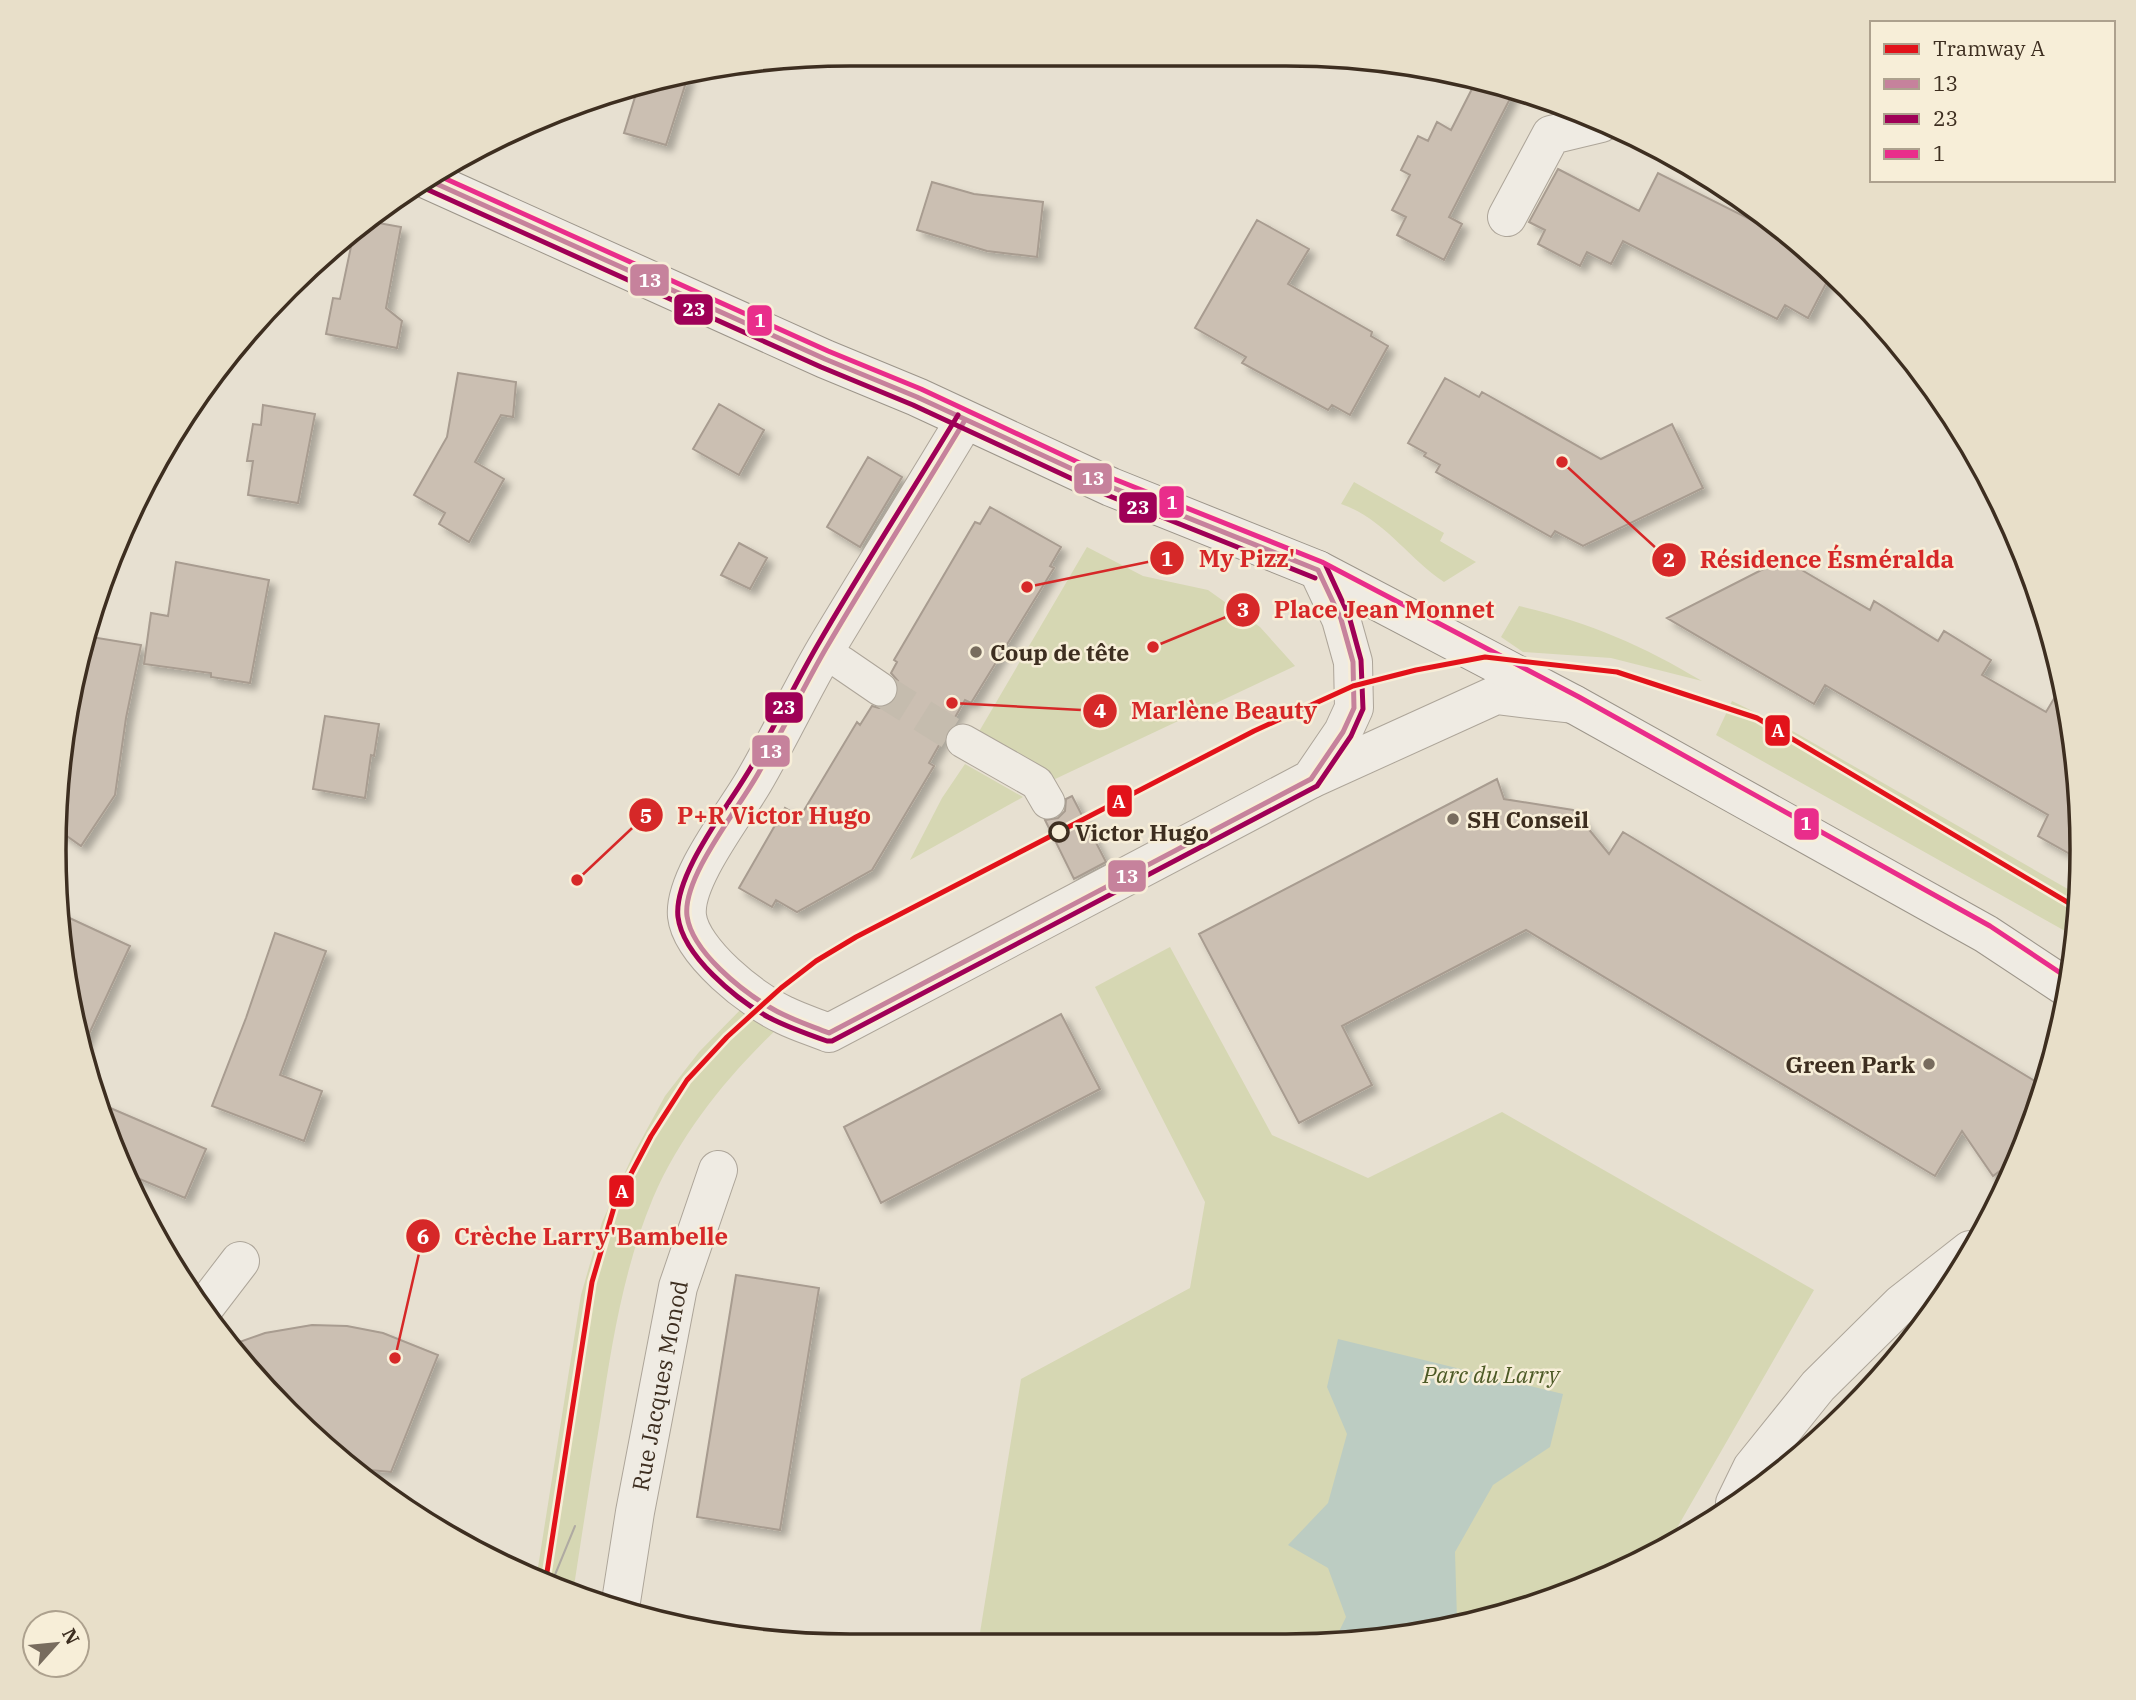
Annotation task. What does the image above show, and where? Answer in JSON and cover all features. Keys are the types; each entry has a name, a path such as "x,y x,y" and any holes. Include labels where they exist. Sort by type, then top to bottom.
{"street":[{"path":"1507,217 1551,135 1587,126"},
{"path":"438,184 1111,487 1318,570 1575,705 1986,934 2058,982"},
{"path":"965,420 824,653 754,781 697,874 688,899 687,916 697,943 715,965 782,1015 828,1032 1311,779 1496,695 1575,705"},
{"path":"1311,779 1343,732 1353,708 1353,663 1341,619 1318,570"},
{"path":"842,663 880,689"},
{"path":"963,741 1037,783 1048,802"},
{"name":"Rue Jacques Monod","path":"621,1599 635,1512 678,1287 718,1170"},
{"path":"210,1301 240,1261"},
{"path":"1744,1485 1752,1468 1818,1386 1901,1304 1949,1266"}],"green space":[{"path":"1354,482 1444,533 1440,541 1476,562 1444,582 1370,519 1341,504"},
{"path":"1087,547 1143,576 1208,590 1260,627 1295,666 1053,780 977,735"},
{"path":"1519,606 1568,619 1614,636 1658,656 1702,681 1611,658 1523,652 1501,637"},
{"path":"1732,701 1789,729 2068,889 2065,931 1716,735"},
{"path":"965,764 1023,797 910,860 942,798"},
{"name":"Parc du Larry","path":"1170,947 1272,1135 1368,1178 1502,1112 1814,1290 1676,1530 1633,1553 1538,1592 1489,1607 1388,1627 1286,1634 980,1634 1021,1379 1190,1288 1205,1202 1095,987"},
{"path":"745,1005 782,1024 708,1105 665,1173 643,1224 615,1332 575,1583 538,1569 581,1295 602,1222 633,1155 665,1096 699,1052"}],"shaded area":[{"path":"1338,1339 1563,1394 1550,1447 1493,1485 1455,1552 1457,1614 1388,1627 1339,1632 1346,1617 1328,1568 1288,1545 1328,1503 1347,1434 1327,1387"}],"building":[{"path":"685,85 666,145 624,133 635,97"},
{"path":"1472,89 1510,99 1449,217 1462,224 1444,260 1397,235 1406,217 1392,210 1410,175 1401,170 1418,136 1428,141 1437,122 1451,130"},
{"path":"1558,169 1639,211 1658,173 1752,220 1826,283 1808,318 1785,305 1777,319 1623,241 1611,264 1587,252 1580,266 1538,244 1545,230 1529,222"},
{"path":"932,182 974,194 1043,202 1037,257 987,251 917,230"},
{"path":"1257,220 1309,249 1288,284 1372,332 1371,336 1388,346 1350,415 1332,405 1328,410 1242,363 1246,357 1195,328"},
{"path":"380,223 401,227 386,308 402,321 397,348 326,334 333,298 340,299 351,246"},
{"path":"458,373 516,382 513,417 501,415 475,462 504,479 469,542 439,524 445,513 414,495 447,437"},
{"path":"1445,378 1479,397 1482,392 1601,459 1672,424 1703,488 1583,546 1555,531 1551,537 1436,472 1440,465 1408,443"},
{"path":"719,404 764,430 739,475 693,449"},
{"path":"263,405 315,414 298,503 248,495 253,461 247,461 253,424 261,425"},
{"path":"868,457 902,477 860,547 827,527"},
{"path":"990,507 1061,547 1050,566 1054,568 971,703 965,700 929,763 934,766 872,870 797,912 776,900 772,907 739,888 785,808 800,817 857,722 860,725 872,706 888,707 896,699 898,681 891,673 897,662 894,660 975,522 980,524"},
{"path":"739,543 767,558 750,589 721,575"},
{"path":"1783,559 1870,610 1874,601 1938,641 1944,631 1991,660 1982,675 2046,712 2054,698 2063,748 2070,854 2038,836 2048,815 1825,685 1814,704 1667,618"},
{"path":"176,562 269,580 250,683 211,677 211,673 144,664 151,613 168,616"},
{"path":"96,638 141,645 126,718 115,795 81,846 67,836 68,799 73,748 93,647"},
{"path":"325,716 379,724 365,798 313,789"},
{"path":"1497,779 1504,799 1573,810 1609,854 1623,832 2034,1081 2001,1170 1993,1176 1962,1131 1935,1176 1526,930 1342,1026 1372,1085 1299,1123 1199,934"},
{"path":"1072,796 1106,862 1074,879 1045,820 1058,818 1065,811 1066,799"},
{"path":"70,918 130,946 89,1034 73,952"},
{"path":"275,933 326,951 280,1075 322,1091 304,1141 212,1106"},
{"path":"1061,1014 1100,1089 881,1203 844,1127"},
{"path":"110,1108 206,1149 185,1198 139,1179"},
{"path":"736,1275 819,1288 780,1530 697,1517"},
{"path":"312,1325 347,1326 383,1333 438,1355 391,1472 371,1470 333,1439 296,1404 240,1342 265,1333"}],"tunnel":[{"path":"880,689 963,741"}],"tram line":[{"name":"A","path":"547,1573 592,1282 615,1204 651,1136 687,1080 727,1037 781,988 816,961 856,937 1254,731 1353,686 1416,670 1485,657 1617,672 1757,718 2068,902"},
{"path":"555,1576 575,1526"}],"transit line":[{"name":"1","path":"446,179 828,351 921,389 1114,479 1322,562 1579,697 1990,926 2059,972"},
{"name":"13","path":"438,184 825,359 917,397 1111,487 1318,570"},
{"name":"23","path":"429,190 821,367 913,405 1107,495 1315,578"},
{"name":"23","path":"958,415 834,617 754,762 706,838 694,859 679,899 678,917 682,932 700,961 741,999 768,1017 790,1027 832,1041 1317,786 1351,736 1363,709 1361,660 1349,616 1326,566"},
{"name":"13","path":"965,420 859,592 759,772 714,842 693,882 687,916 698,943 720,969 746,992 792,1019 829,1033 1311,779 1343,732 1354,708 1353,662 1341,619 1318,570"}],"place":[{"name":"Résidence Ésméralda","path":"1562,462"},
{"name":"My Pizz'","path":"1027,587"},
{"name":"Place Jean Monnet","path":"1153,647"},
{"name":"Coup de tête","path":"976,652"},
{"name":"Marlène Beauty","path":"952,703"},
{"name":"SH Conseil","path":"1453,819"},
{"name":"Victor Hugo","path":"1059,832"},
{"name":"P+R Victor Hugo","path":"577,880"},
{"name":"Green Park","path":"1929,1064"},
{"name":"Crèche Larry'Bambelle","path":"395,1358"}]}
